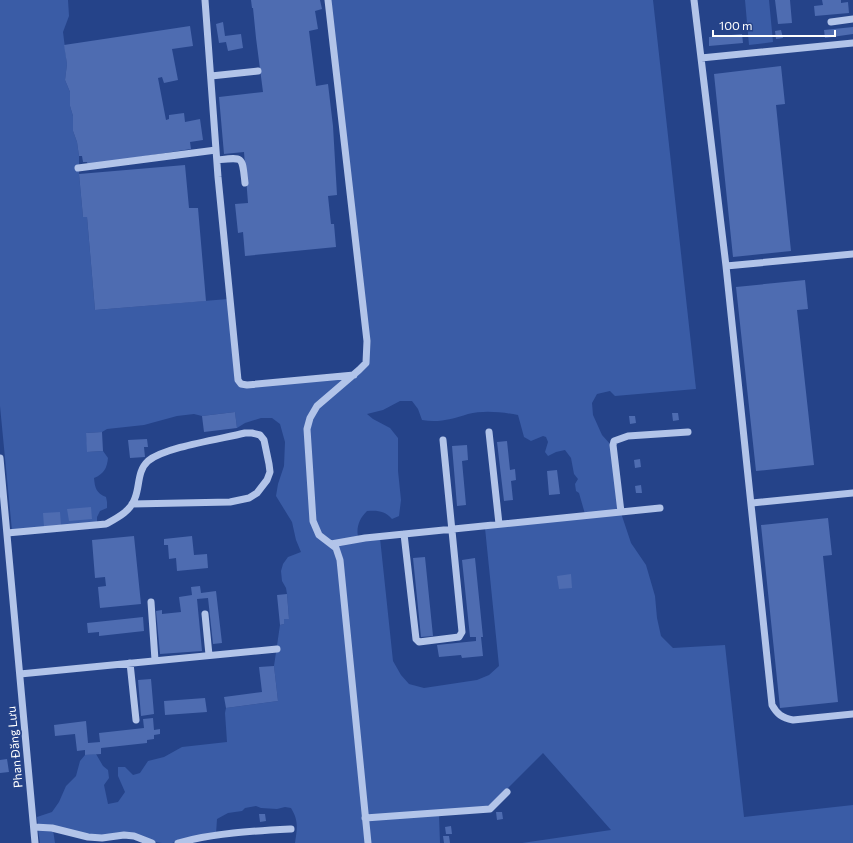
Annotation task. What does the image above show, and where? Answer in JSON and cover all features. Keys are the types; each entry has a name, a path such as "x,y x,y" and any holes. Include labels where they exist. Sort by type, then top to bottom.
{"street":[{"path":"205,0 216,150 238,380 241,384 247,385 354,375"},
{"path":"328,0 367,341 366,362 354,375 316,406 310,418 308,429 313,521 319,535 336,548 340,560 368,843"},
{"path":"694,0 726,266 772,705 776,712 781,716 792,720 853,714"},
{"path":"831,22 853,19"},
{"path":"701,58 853,43"},
{"path":"211,76 258,71"},
{"path":"78,168 216,150"},
{"path":"217,160 237,157 241,160 243,163 245,183"},
{"path":"726,266 853,254"},
{"path":"489,432 499,524"},
{"path":"621,512 613,445 614,441 628,436 688,432"},
{"path":"7,533 106,524 117,518 132,504 136,498 138,478 142,469 148,462 159,455 192,445 252,433 260,435 264,440 270,472 263,486 257,493 249,498 230,502 132,504"},
{"path":"404,534 416,639 419,642 459,637 462,632 443,440"},
{"name":"Phan Đăng Lưu","path":"0,458 3,523 7,533 35,843"},
{"path":"752,503 853,493"},
{"path":"331,544 351,540 404,534 660,508"},
{"path":"151,602 155,660"},
{"path":"205,614 209,655"},
{"path":"20,674 276,649"},
{"path":"130,663 136,720"},
{"path":"365,818 490,809 507,792"},
{"path":"34,827 52,828 88,837 102,838 124,835 134,836 152,843"},
{"path":"178,843 249,831 291,829"}],"shaded area":[{"path":"0,0 68,0 69,16 63,32 67,64 65,80 70,92 73,131 77,142 79,156 83,217 87,217 95,310 228,299 240,385 348,377 309,417 312,522 337,553 366,843 295,843 297,829 295,817 291,808 285,807 277,809 261,808 256,806 245,808 242,811 228,813 217,819 216,834 190,838 172,843 148,841 135,835 102,837 38,826 37,817 52,812 59,802 66,786 76,776 80,761 85,755 96,754 103,766 108,770 109,778 104,785 108,804 118,802 125,792 118,776 118,767 125,767 133,775 140,773 148,761 164,757 182,747 227,742 226,708 278,701 274,666 280,625 284,624 284,619 289,619 286,588 282,581 281,571 283,564 288,557 301,552 296,540 292,522 276,496 284,466 285,442 280,424 272,418 261,418 245,423 237,428 235,412 202,416 194,414 177,416 144,425 86,433 88,452 103,451 108,458 107,465 104,470 100,475 94,478 97,490 100,494 106,497 107,502 107,508 100,511 97,517 97,523 12,531 0,406"},
{"path":"330,0 653,0 696,389 615,396 610,391 597,394 592,403 593,415 602,435 611,445 618,510 585,514 579,493 576,491 575,484 578,479 574,474 571,458 565,450 548,456 545,452 548,442 546,437 543,436 531,441 524,437 518,415 499,412 480,412 445,420 428,421 422,420 418,409 412,401 400,401 383,410 367,414 390,428 398,438 398,471 401,500 399,516 392,519 387,514 381,512 367,511 359,522 358,537 332,542 321,534 315,521 309,429 312,418 318,408 367,363"},
{"path":"745,0 769,0 773,42 749,45"},
{"path":"621,513 631,543 646,565 655,596 657,618 661,636 673,648 725,645 744,817 853,805 853,843 522,843 611,830 543,753 489,807 367,816 335,545 380,538 393,661 401,675 409,684 424,688 477,680 489,675 499,666 485,528"},
{"path":"439,815 440,843 370,843 367,819"},
{"path":"38,829 53,830 55,843 40,843"}],"building":[{"path":"251,0 320,0 322,9 315,11 318,29 309,31 316,86 328,84 333,126 337,195 328,196 331,224 334,224 336,247 245,256 243,232 238,233 235,204 248,203 244,152 224,154 219,97 263,92"},
{"path":"775,0 790,0 792,23 778,24"},
{"path":"822,0 841,0 841,3 848,2 849,13 815,16 814,6 823,5"},
{"path":"223,22 225,36 241,34 243,48 228,51 226,42 219,43 216,24"},
{"path":"190,26 193,46 172,49 178,80 164,83 162,77 158,78 166,120 169,119 169,115 184,113 185,122 200,119 203,140 190,142 191,149 88,165 87,162 83,162 82,156 79,156 77,142 73,131 70,92 65,80 67,64 64,45"},
{"path":"853,27 853,34 825,38 824,30"},
{"path":"781,30 783,38 776,39 775,31"},
{"path":"742,34 743,43 709,46 709,37"},
{"path":"781,66 785,104 776,105 791,251 733,257 714,74"},
{"path":"185,165 189,208 198,208 206,301 95,310 87,217 83,217 79,174"},
{"path":"805,280 808,309 797,310 814,465 756,471 736,287"},
{"path":"235,412 237,428 204,432 202,416"},
{"path":"672,413 678,413 679,420 673,421"},
{"path":"629,416 635,416 636,423 630,424"},
{"path":"102,432 103,451 87,452 86,433"},
{"path":"147,439 148,447 144,447 145,457 130,458 128,440"},
{"path":"507,441 510,470 515,469 516,480 511,481 513,500 504,501 497,442"},
{"path":"467,445 468,460 462,461 466,505 457,506 452,446"},
{"path":"640,459 641,467 635,468 634,460"},
{"path":"557,470 560,494 549,495 547,471"},
{"path":"641,485 642,493 636,493 635,486"},
{"path":"91,507 92,519 69,521 67,509"},
{"path":"60,512 61,525 44,527 43,513"},
{"path":"828,518 832,555 823,556 838,702 780,708 761,525"},
{"path":"134,536 141,604 100,608 98,587 106,586 105,577 95,578 92,540"},
{"path":"192,536 194,555 207,554 208,568 177,571 176,558 169,559 168,545 164,545 164,539"},
{"path":"425,557 433,636 421,637 413,558"},
{"path":"475,558 483,637 481,637 483,656 462,658 461,655 439,657 437,645 476,641 476,637 470,637 462,560"},
{"path":"571,574 572,588 559,589 557,576"},
{"path":"200,586 201,593 216,591 222,643 213,644 208,598 197,599 202,651 160,654 156,611 162,610 162,614 181,612 179,597 192,595 191,587"},
{"path":"287,594 289,619 284,619 284,624 280,625 277,595"},
{"path":"143,617 144,631 99,636 99,632 88,633 87,623"},
{"path":"274,666 278,701 226,708 224,697 262,692 259,667"},
{"path":"151,679 154,714 141,716 138,680"},
{"path":"205,698 207,712 165,715 164,701"},
{"path":"153,718 154,730 160,729 160,734 154,735 154,739 147,740 147,743 101,748 101,754 85,755 85,750 77,751 75,734 55,736 54,725 86,721 88,743 100,742 99,733 144,728 143,719"},
{"path":"7,759 9,772 0,773 0,760"},
{"path":"496,812 502,812 503,819 497,820"},
{"path":"259,814 265,814 266,821 260,822"},
{"path":"451,826 452,834 446,834 445,827"},
{"path":"443,836 449,836 450,843 444,843"}]}
